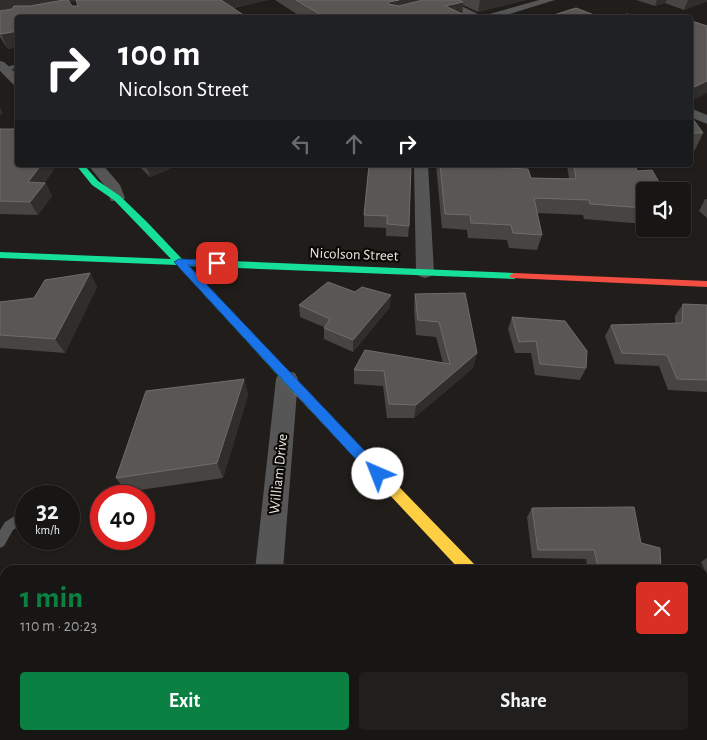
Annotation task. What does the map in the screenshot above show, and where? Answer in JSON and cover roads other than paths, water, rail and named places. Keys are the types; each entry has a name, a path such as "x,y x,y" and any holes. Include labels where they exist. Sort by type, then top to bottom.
{"street":[{"path":"495,15 550,0"},
{"path":"442,3 472,15"},
{"path":"2,66 15,79"},
{"path":"693,113 707,120"},
{"path":"82,167 95,183 118,198 287,379 465,565"},
{"path":"97,167 112,185 118,198"},
{"path":"422,167 426,272"},
{"name":"Nicolson Street","path":"0,255 707,284"},
{"name":"William Drive","path":"269,565 287,379"}],"lane":[{"path":"2,66 15,66"},
{"path":"0,542 9,526 15,522"}]}
